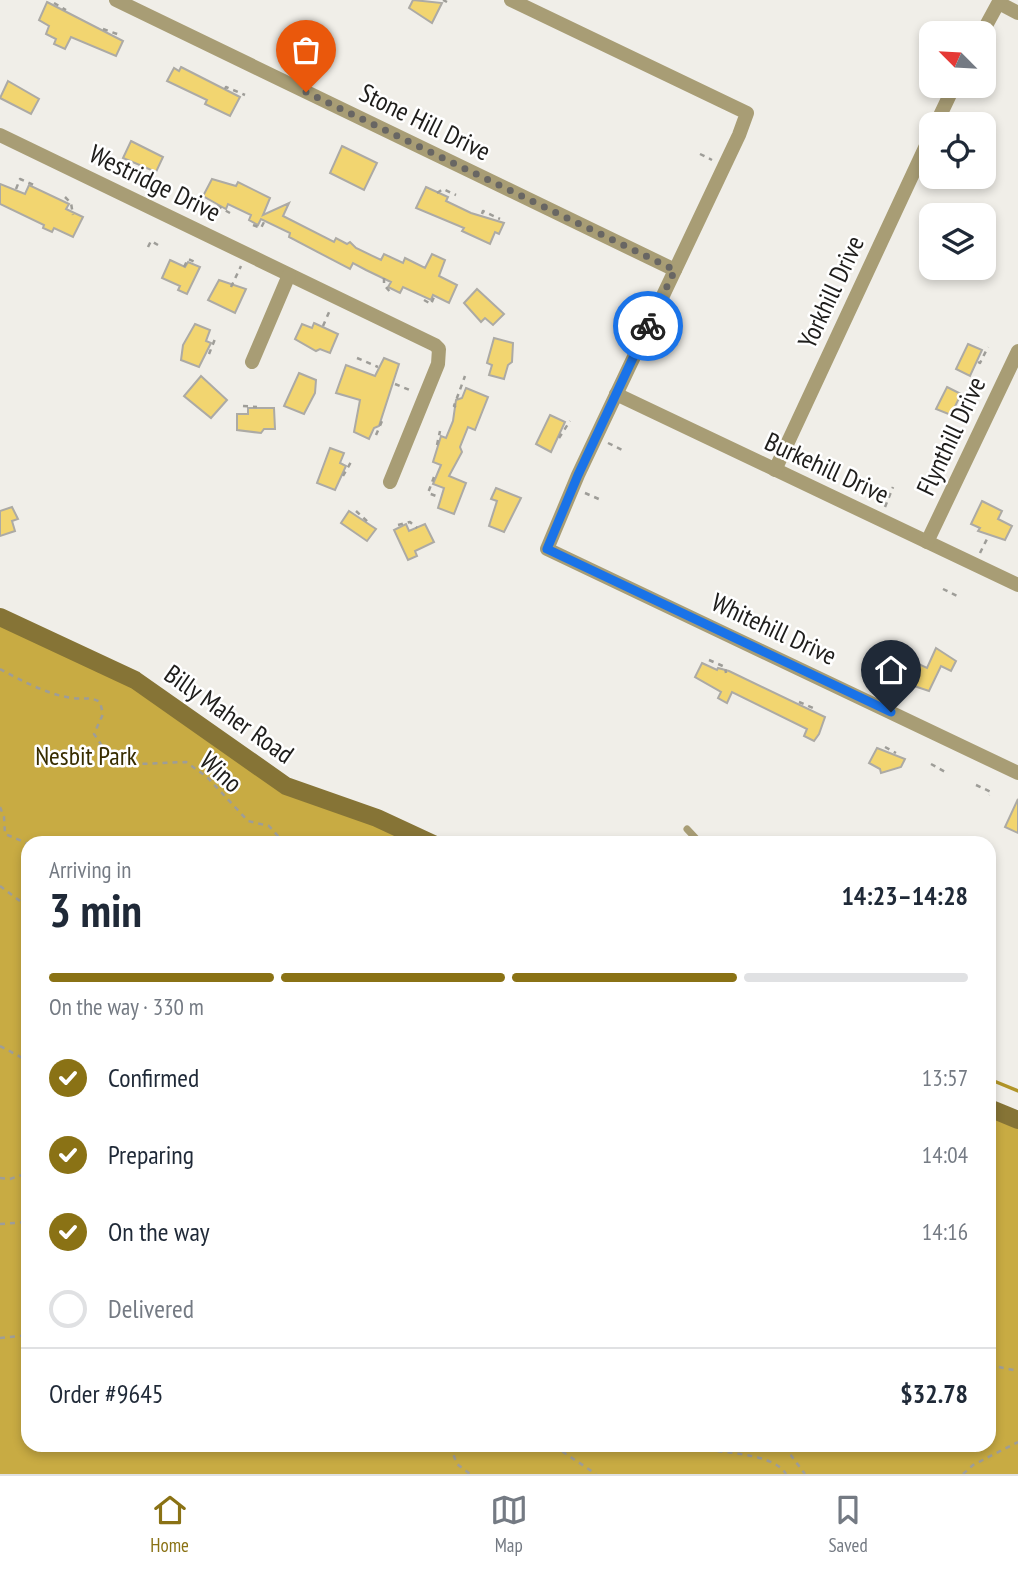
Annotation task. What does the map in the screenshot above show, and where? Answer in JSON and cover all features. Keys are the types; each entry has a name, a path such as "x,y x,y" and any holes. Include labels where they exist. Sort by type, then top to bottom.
{"main road":[{"name":"Billy Maher Road","path":"0,617 135,680 286,786 377,818 416,836"},
{"path":"996,1111 1018,1120"}],"street":[{"name":"Stone Hill Drive","path":"116,0 675,270"},
{"path":"511,0 747,113 617,394"},
{"path":"989,21 1000,2 1018,13"},
{"name":"Westridge Drive","path":"0,135 439,349 438,364 390,482"},
{"name":"Yorkhill Drive","path":"775,470 919,161"},
{"path":"252,362 289,275"},
{"name":"Flynthill Drive","path":"927,542 1018,351"},
{"name":"Burkehill Drive","path":"617,394 1018,585"},
{"name":"Whitehill Drive","path":"617,394 547,549 1018,773"}],"lane":[{"path":"687,829 694,836"}],"path":[{"path":"54,3 66,10"},
{"path":"103,29 120,35"},
{"path":"225,89 226,86 245,96"},
{"path":"93,146 105,154"},
{"path":"700,154 712,160"},
{"path":"16,189 20,179 36,186"},
{"path":"437,193 443,189 456,195"},
{"path":"65,197 71,204 73,215"},
{"path":"217,206 230,213"},
{"path":"482,215 484,211 500,219"},
{"path":"253,225 261,228 264,222"},
{"path":"148,247 151,242 158,245"},
{"path":"184,267 188,259 195,262"},
{"path":"231,287 242,266"},
{"path":"384,278 384,285 392,294"},
{"path":"424,300 431,304 434,297"},
{"path":"323,326 330,309"},
{"path":"209,354 215,339"},
{"path":"978,362 980,363 988,347"},
{"path":"357,358 378,367"},
{"path":"456,407 466,376"},
{"path":"395,384 412,391"},
{"path":"243,406 257,407"},
{"path":"376,435 382,421 379,420"},
{"path":"559,438 570,421"},
{"path":"437,445 440,431"},
{"path":"607,443 624,451"},
{"path":"343,476 351,462"},
{"path":"434,477 428,493 439,498"},
{"path":"884,508 893,487"},
{"path":"584,493 601,500"},
{"path":"356,511 368,522"},
{"path":"398,525 410,522 417,528"},
{"path":"980,553 988,537"},
{"path":"943,589 957,596"},
{"path":"709,660 725,667 726,673"},
{"name":"Wino","path":"0,668 42,690 75,699 90,696 100,702 103,714 94,734 102,746 139,764 186,762 207,778 248,821 269,826 278,836"},
{"path":"799,702 813,708 812,710"},
{"path":"884,747 896,753"},
{"path":"931,764 947,773"},
{"path":"976,785 991,792 989,795"},
{"path":"0,807 4,817 5,834 21,841"},
{"path":"0,886 21,902"},
{"path":"0,1046 21,1057"},
{"path":"0,1178 10,1179 21,1175"},
{"path":"0,1224 21,1222"},
{"path":"0,1338 21,1336"},
{"path":"996,1365 1018,1371"},
{"path":"963,1474 973,1465 1018,1442"},
{"path":"452,1452 457,1464 470,1474"},
{"path":"563,1452 596,1474"},
{"path":"725,1452 762,1458 783,1469 786,1474"},
{"path":"788,1452 793,1462 805,1474"}],"green space":[{"name":"Nesbit Park","path":"0,617 149,690 276,780 411,836 21,836 21,1452 996,1452 996,1108 1018,1119 1018,1474 0,1474"}],"building":[{"path":"413,0 442,3 432,23 409,8"},
{"path":"47,2 123,41 116,56 71,37 65,49 54,44 56,39 46,34 49,26 39,20"},
{"path":"181,67 240,97 230,116 205,104 207,100 167,81 174,68 179,71"},
{"path":"8,81 39,99 31,114 0,98"},
{"path":"131,141 163,157 156,172 123,158"},
{"path":"342,146 377,163 364,190 330,173"},
{"path":"212,179 236,186 238,182 270,198 263,215 289,203 283,216 334,242 336,238 347,244 350,242 356,248 381,260 384,254 403,263 405,258 425,268 432,254 445,260 439,276 457,285 449,303 433,295 431,300 403,287 400,293 388,287 391,282 353,263 350,269 289,237 290,233 261,219 258,225 249,220 251,215 228,204 226,209 203,196"},
{"path":"0,184 25,194 29,185 69,204 66,209 83,217 73,237 54,228 52,232 43,228 44,225 0,204"},
{"path":"426,187 448,197 446,201 471,213 504,223 499,234 495,232 490,244 462,231 464,228 416,208"},
{"path":"170,260 185,267 188,262 200,267 187,294 178,290 180,286 162,278"},
{"path":"219,280 246,289 235,313 208,300"},
{"path":"477,289 504,314 493,325 485,318 481,322 464,303"},
{"path":"314,323 338,334 330,353 320,349 316,351 295,339 302,324 312,328"},
{"path":"195,324 210,330 206,341 211,343 199,367 181,360 183,345"},
{"path":"494,338 513,343 512,362 508,365 504,379 489,375 492,365 487,363"},
{"path":"968,344 982,350 970,376 956,369"},
{"path":"384,358 399,364 379,426 374,428 369,439 354,432 360,400 336,393 346,365 375,376"},
{"path":"299,373 316,380 315,393 304,414 284,406"},
{"path":"201,376 227,400 211,418 184,396"},
{"path":"947,387 961,394 951,415 936,409"},
{"path":"466,388 488,397 475,430 468,427 460,447 462,452 449,476 466,483 454,514 438,508 444,488 433,484 441,465 433,462 441,436 446,438 453,421 456,400 462,398"},
{"path":"248,408 274,408 275,429 264,429 261,433 237,430 237,414 248,414"},
{"path":"550,415 565,422 551,452 536,444"},
{"path":"330,448 344,453 340,463 346,466 335,490 317,483"},
{"path":"496,488 521,498 504,532 489,526 497,501 491,499"},
{"path":"982,501 1002,511 998,519 1012,526 1005,540 978,531 980,528 971,524"},
{"path":"12,507 18,519 12,521 15,531 0,536 0,511"},
{"path":"349,511 376,529 367,541 341,523"},
{"path":"406,524 409,531 425,524 434,542 415,551 417,556 408,560 394,530"},
{"path":"936,648 956,661 951,671 941,666 929,691 899,681 910,660 927,668"},
{"path":"702,663 717,670 729,671 825,717 819,734 814,741 804,736 807,729 732,692 727,703 718,698 721,692 695,677"},
{"path":"877,748 905,759 901,767 881,773 880,769 869,763"},
{"path":"1018,799 1018,833 1005,827"}],"waterway":[{"path":"996,1082 1018,1091"}],"way so far":[{"path":"306,92 675,270 648,326"}],"route":[{"path":"648,326 578,475 547,549 891,712"}]}
